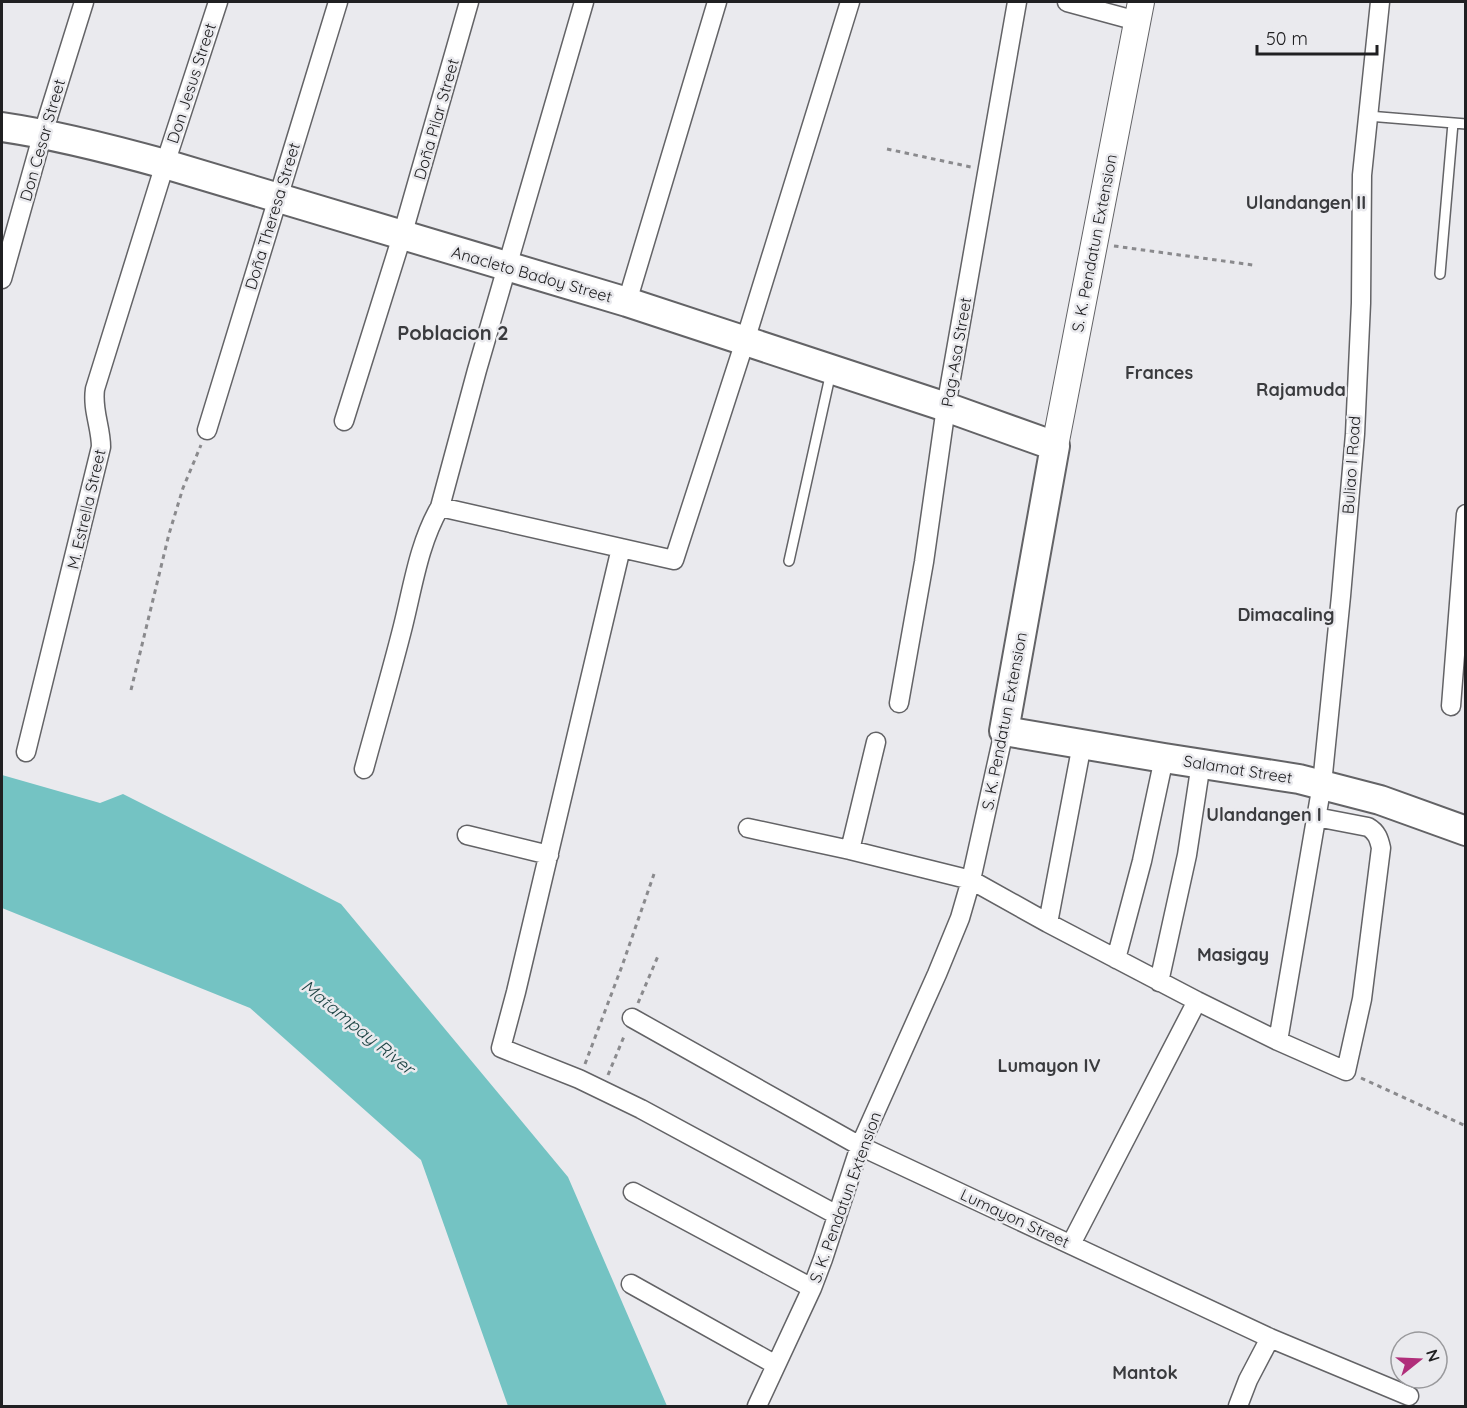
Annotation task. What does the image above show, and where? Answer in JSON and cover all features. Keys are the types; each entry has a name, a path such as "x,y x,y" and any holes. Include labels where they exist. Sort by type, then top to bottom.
{"main road":[{"name":"Anacleto Badoy Street","path":"2,127 43,133 165,164 627,302 946,407 1055,446"},
{"name":"S. K. Pendatun Extension","path":"1004,731 1055,446"},
{"name":"Salamat Street","path":"1004,731 1277,774 1380,800 1466,831"}],"street":[{"name":"Don Cesar Street","path":"2,279 43,133 84,2"},
{"name":"Don Jesus Street","path":"165,164 218,2"},
{"name":"Doña Theresa Street","path":"207,430 338,2"},
{"name":"Doña Pilar Street","path":"344,421 402,236 469,2"},
{"path":"364,769 424,540 430,522 440,507 477,370 584,2"},
{"path":"627,302 717,2"},
{"path":"440,507 674,560 745,341 850,2"},
{"name":"Pag-Asa Street","path":"899,703 924,562 946,407 1017,2"},
{"path":"1067,2 1139,11"},
{"name":"Buliao I Road","path":"1278,1041 1322,784 1341,596 1354,434 1361,303 1362,175 1380,2"},
{"name":"S. K. Pendatun Extension","path":"1055,446 1139,11"},
{"name":"M. Estrella Street","path":"26,752 101,447 101,436 94,411 95,389 165,164"},
{"path":"1451,706 1466,514"},
{"path":"621,548 501,1048 579,1079 641,1109 837,1215"},
{"name":"S. K. Pendatun Extension","path":"757,1407 812,1288 824,1259 860,1146 938,974 960,918 971,880 1004,731"},
{"path":"850,850 876,742"},
{"path":"1048,923 1082,744"},
{"path":"1116,959 1142,861 1164,758"},
{"path":"1160,982 1186,855 1201,763"},
{"path":"748,828 971,880 1197,1001 1346,1071 1362,999 1381,849 1379,838 1368,827 1316,817"},
{"path":"467,834 549,855"},
{"path":"1071,1244 1197,1001"},
{"name":"Lumayon Street","path":"632,1018 860,1146 1270,1338 1409,1396"},
{"path":"633,1192 812,1288"},
{"path":"631,1284 776,1365"},
{"path":"1238,1407 1248,1380 1270,1338"}],"lane":[{"path":"1368,116 1466,124"},
{"path":"1440,274 1453,123"},
{"path":"789,561 832,370"}],"path":[{"path":"886,148 987,171"},
{"path":"1094,243 1253,265"},
{"path":"131,690 169,534 183,488 207,430"},
{"path":"579,1079 654,874"},
{"path":"1346,1071 1466,1126"}],"water":[{"name":"Matampay River","path":"2,775 100,803 123,794 341,904 568,1177 667,1406 508,1406 421,1160 250,1008 2,908"}],"district":[{"name":"Ulandangen II","path":"1306,202"},
{"name":"Poblacion 2","path":"453,332"},
{"name":"Frances","path":"1159,372"},
{"name":"Rajamuda","path":"1301,389"},
{"name":"Dimacaling","path":"1286,614"},
{"name":"Ulandangen I","path":"1264,814"},
{"name":"Masigay","path":"1233,954"},
{"name":"Lumayon IV","path":"1049,1065"},
{"name":"Mantok","path":"1145,1372"}]}
